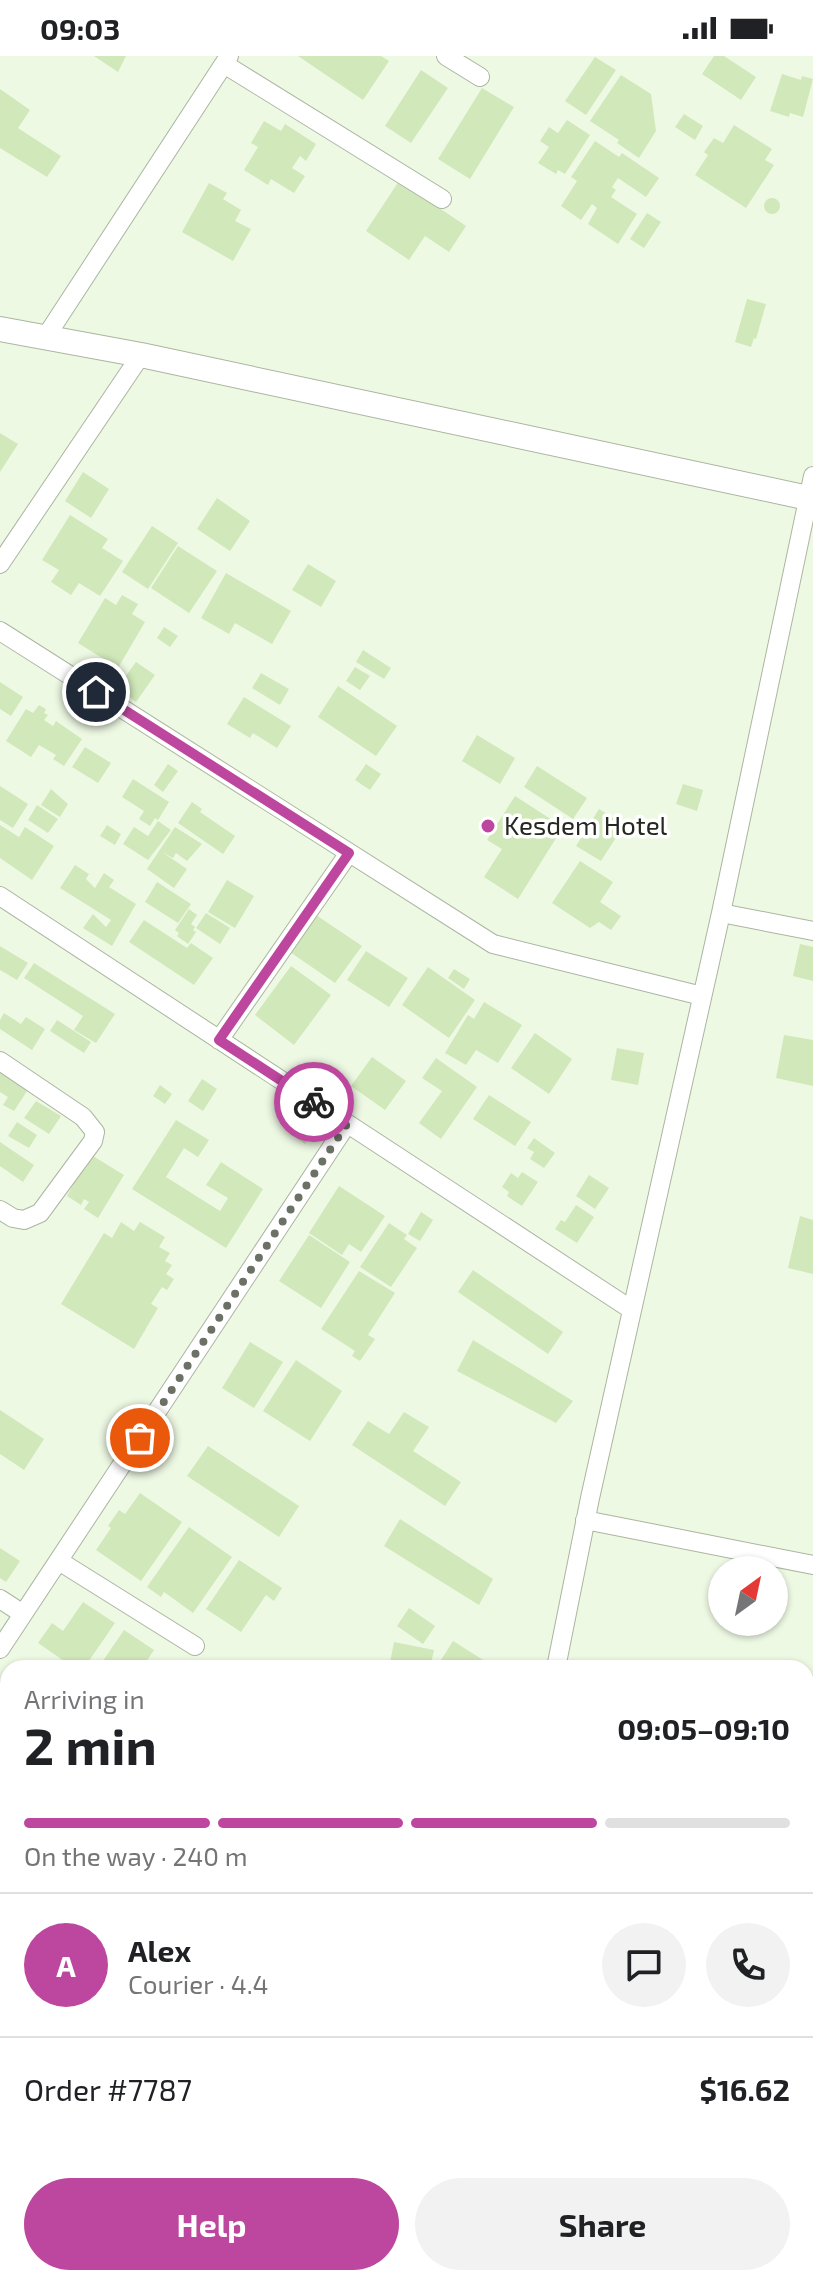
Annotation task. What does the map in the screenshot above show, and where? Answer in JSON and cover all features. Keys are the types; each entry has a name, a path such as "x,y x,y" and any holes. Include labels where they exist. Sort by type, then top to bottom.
{"street":[{"path":"446,56 480,77"},
{"path":"45,338 226,60 442,199"},
{"path":"0,329 812,491 585,1520 558,1660"},
{"path":"0,564 141,355"},
{"path":"0,631 493,944 702,996"},
{"path":"219,1040 349,853"},
{"path":"0,896 632,1310"},
{"path":"721,913 813,931"},
{"path":"0,1061 83,1117 95,1132 93,1141 40,1213 24,1220 0,1210"},
{"path":"0,1649 347,1124"},
{"path":"585,1520 813,1565"},
{"path":"59,1561 195,1646"},
{"path":"0,1599 23,1614"}],"building":[{"path":"94,56 126,56 118,72"},
{"path":"298,56 381,56 389,61 363,100"},
{"path":"714,56 724,56 756,77 741,100 702,74"},
{"path":"595,57 616,70 586,115 565,101"},
{"path":"421,70 448,88 411,143 385,126"},
{"path":"782,74 801,80 802,76 813,79 803,117 790,113 789,117 770,111"},
{"path":"621,75 651,94 656,131 639,158 590,121"},
{"path":"482,88 514,107 470,179 438,159"},
{"path":"0,89 30,110 18,128 61,156 47,177 0,148"},
{"path":"684,114 703,126 695,140 675,127"},
{"path":"567,120 590,135 565,174 558,170 556,174 538,163 549,147 540,141 549,127 558,133"},
{"path":"264,121 281,131 285,124 316,144 306,161 300,156 292,168 305,176 294,193 271,179 268,185 244,170 258,147 251,143"},
{"path":"734,125 772,149 765,160 774,165 746,208 695,175 708,155 704,152 714,138 723,143"},
{"path":"595,141 619,157 622,153 659,178 646,197 618,178 612,187 616,190 611,197 637,214 618,244 588,224 597,208 592,204 581,220 561,206 577,181 571,177"},
{"path":"399,181 466,226 449,252 425,236 409,260 366,231"},
{"path":"209,183 227,193 223,199 241,210 235,221 251,229 233,261 182,232"},
{"path":"769,198 775,198 780,206 778,212 769,214 764,209 764,203"},
{"path":"647,213 661,222 644,248 630,239"},
{"path":"747,299 766,304 751,347 735,342"},
{"path":"0,433 18,444 0,472"},
{"path":"83,472 109,489 91,518 65,501"},
{"path":"217,498 250,521 230,551 197,529"},
{"path":"70,515 108,539 102,548 123,561 100,596 79,583 71,595 51,582 59,570 42,560"},
{"path":"152,526 178,543 148,589 122,572"},
{"path":"178,546 217,571 189,613 151,588"},
{"path":"308,564 336,581 321,607 292,590"},
{"path":"226,573 291,611 272,644 235,623 229,634 201,618"},
{"path":"122,595 138,604 132,614 145,622 118,668 78,643 105,598 116,605"},
{"path":"164,627 178,636 170,647 157,638"},
{"path":"363,650 391,668 384,679 356,662"},
{"path":"136,662 155,675 136,702 117,688"},
{"path":"355,667 370,676 360,690 346,681"},
{"path":"261,673 289,689 280,705 252,688"},
{"path":"0,682 23,697 11,716 0,709"},
{"path":"338,686 397,726 376,756 318,717"},
{"path":"244,697 291,726 277,748 253,733 250,738 227,724"},
{"path":"39,705 46,709 44,713 48,715 44,720 53,726 56,721 82,739 64,766 53,759 56,755 39,745 31,757 6,741 26,709 33,713"},
{"path":"477,735 515,758 500,784 462,761"},
{"path":"85,747 111,763 98,783 72,767"},
{"path":"168,764 178,771 163,792 154,785"},
{"path":"366,764 381,774 370,790 355,780"},
{"path":"537,766 587,798 573,819 524,787"},
{"path":"133,779 169,802 158,820 155,818 150,826 139,819 144,811 122,797"},
{"path":"683,784 703,790 697,811 676,804"},
{"path":"0,786 28,804 13,828 0,820"},
{"path":"51,789 68,804 60,817 41,805"},
{"path":"515,796 563,827 518,899 484,877 502,849 487,840"},
{"path":"192,802 202,809 200,812 235,836 223,854 178,823"},
{"path":"37,805 58,819 48,833 28,820"},
{"path":"599,809 624,825 601,861 576,846"},
{"path":"158,821 171,830 148,860 123,844 134,827 148,836"},
{"path":"0,825 19,837 25,827 54,846 32,880 0,858"},
{"path":"107,825 121,834 115,845 100,836"},
{"path":"175,827 202,844 187,861 176,853 173,858 162,852 187,869 174,888 147,869"},
{"path":"580,861 613,882 600,902 621,916 611,930 599,922 590,928 552,903"},
{"path":"75,865 89,874 86,879 95,888 104,873 114,880 109,887 136,904 112,946 83,928 93,914 106,927 111,920 60,888"},
{"path":"227,880 254,896 235,928 208,912"},
{"path":"157,882 191,904 178,923 145,902"},
{"path":"189,909 197,915 191,924 196,932 188,944 177,936 179,933 175,930"},
{"path":"206,913 230,928 220,944 196,928"},
{"path":"313,913 362,946 335,983 287,950"},
{"path":"144,920 187,948 191,943 213,958 194,985 129,942"},
{"path":"800,944 813,947 813,981 793,976"},
{"path":"0,946 28,963 17,980 0,970"},
{"path":"366,951 408,978 389,1007 347,980"},
{"path":"34,963 115,1014 96,1043 74,1030 83,1016 24,978"},
{"path":"291,966 331,995 294,1045 255,1015"},
{"path":"428,967 475,1000 449,1038 402,1005"},
{"path":"454,969 470,979 464,989 448,978"},
{"path":"484,1002 522,1025 498,1063 476,1050 466,1065 445,1053 468,1015 474,1019"},
{"path":"4,1013 21,1024 26,1017 45,1029 32,1050 0,1029"},
{"path":"57,1020 91,1042 84,1053 50,1031"},
{"path":"535,1033 572,1059 549,1094 511,1068"},
{"path":"784,1035 813,1040 813,1086 776,1078"},
{"path":"617,1048 644,1053 638,1085 611,1080"},
{"path":"372,1057 406,1081 385,1110 351,1086"},
{"path":"436,1058 477,1087 441,1139 419,1123 442,1091 422,1078"},
{"path":"0,1064 31,1085 14,1111 3,1105 8,1097 0,1092"},
{"path":"202,1079 217,1089 203,1111 188,1101"},
{"path":"160,1085 172,1094 165,1104 153,1096"},
{"path":"489,1095 531,1122 515,1146 473,1119"},
{"path":"36,1101 61,1116 49,1134 24,1118"},
{"path":"301,1115 317,1128 305,1144 288,1132"},
{"path":"176,1120 209,1140 198,1157 184,1148 166,1177 220,1211 228,1198 206,1185 221,1162 263,1189 226,1248 132,1189"},
{"path":"17,1122 37,1135 29,1148 8,1136"},
{"path":"534,1138 555,1153 544,1168 530,1159 534,1152 527,1148"},
{"path":"0,1142 34,1165 23,1182 0,1166"},
{"path":"93,1156 124,1175 98,1218 84,1209 89,1202 84,1199 81,1205 67,1196"},
{"path":"522,1172 538,1182 522,1206 507,1196 509,1192 502,1187 511,1173 518,1178"},
{"path":"589,1175 609,1188 595,1209 576,1196"},
{"path":"339,1186 385,1216 361,1252 349,1244 342,1255 309,1233"},
{"path":"576,1205 594,1217 577,1243 555,1229 561,1220 565,1222"},
{"path":"421,1212 433,1220 420,1241 408,1234"},
{"path":"800,1216 813,1220 813,1274 788,1268"},
{"path":"121,1222 134,1231 140,1222 165,1237 159,1247 170,1253 165,1261 172,1265 166,1274 174,1279 167,1290 162,1287 151,1304 158,1308 134,1349 61,1304 104,1233 112,1238"},
{"path":"389,1223 407,1235 404,1239 417,1248 391,1287 360,1267"},
{"path":"309,1235 350,1262 321,1308 279,1281"},
{"path":"473,1270 563,1332 548,1354 458,1292"},
{"path":"359,1271 395,1293 368,1335 375,1339 360,1361 352,1356 355,1351 321,1329"},
{"path":"473,1340 573,1401 556,1423 457,1371"},
{"path":"250,1342 283,1362 254,1408 222,1388"},
{"path":"296,1360 342,1391 310,1441 263,1411"},
{"path":"0,1410 44,1439 24,1470 0,1454"},
{"path":"404,1412 429,1427 413,1451 461,1482 445,1506 352,1445 368,1421 389,1434"},
{"path":"208,1446 299,1506 279,1537 187,1476"},
{"path":"140,1493 182,1522 141,1581 96,1550 119,1510 125,1514"},
{"path":"400,1519 493,1579 479,1605 384,1546"},
{"path":"189,1527 232,1557 193,1613 164,1592 161,1597 147,1587"},
{"path":"0,1548 20,1561 6,1582 0,1578"},
{"path":"239,1560 282,1588 274,1601 266,1595 241,1632 206,1609"},
{"path":"83,1602 115,1623 90,1660 62,1660 38,1643 52,1623 63,1631"},
{"path":"409,1608 435,1626 423,1644 397,1626"},
{"path":"124,1630 154,1650 147,1660 103,1660"},
{"path":"453,1641 483,1660 441,1660"},
{"path":"394,1642 434,1650 432,1660 391,1660"}],"way so far":[{"path":"140,1438 347,1124 314,1102"}],"place":[{"name":"Kesdem Hotel","path":"488,826"}],"route":[{"path":"96,692 349,853 219,1040 314,1102"}]}
